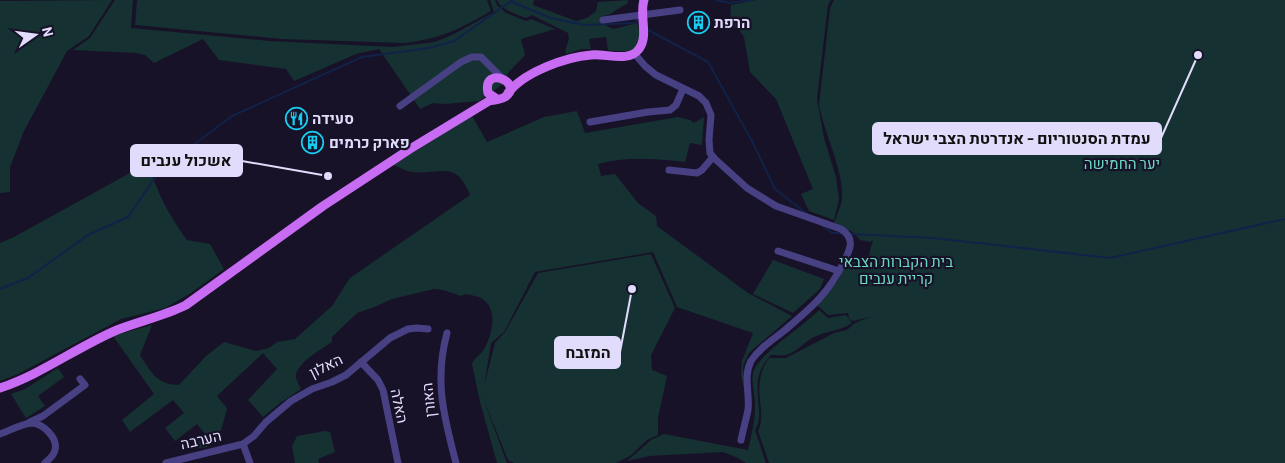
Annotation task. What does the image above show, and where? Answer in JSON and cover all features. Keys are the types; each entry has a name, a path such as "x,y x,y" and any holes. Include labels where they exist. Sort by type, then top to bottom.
{"main road":[{"path":"0,388 37,374 79,349 117,330 172,312 186,305 323,206 470,112 489,101 504,98 516,84 526,78 551,65 578,57 603,54 626,56 634,54 640,48 643,41 642,15 644,0"},
{"path":"470,112 480,102 488,86 495,78 526,78"},
{"path":"504,79 509,86 508,93"},
{"path":"488,86 490,96 497,99"}],"street":[{"path":"603,20 680,10"},
{"path":"634,54 656,75 702,98 709,108 711,118 709,146 713,157 750,190 780,207 838,228 850,237 851,246 829,288 816,303 760,351 751,362 747,378 748,411 741,440"},
{"path":"400,106 467,58 481,57 504,79"},
{"path":"488,86 489,65"},
{"path":"590,122 670,110 676,105 683,89"},
{"path":"669,170 697,173 713,157"},
{"path":"778,251 839,271"},
{"name":"האלון","path":"242,444 254,436 266,422 291,401 312,389 339,378 380,345 397,334 412,328 428,329"},
{"name":"האורן","path":"447,333 441,362 441,398 443,415 456,463"},
{"name":"האלה","path":"361,362 375,377 383,390 398,463"},
{"path":"0,434 41,417 85,385 80,379"},
{"path":"28,423 43,427 54,442 54,452 45,463"},
{"path":"242,444 250,463"},
{"name":"הערבה","path":"166,463 242,444"}],"green space":[{"path":"112,0 89,36 67,51 24,131 10,167 10,192 0,193 0,1"},
{"path":"115,0 133,0 131,28 270,41 393,47 435,42 494,12 490,0 495,0 497,5 506,13 526,21 531,19 555,29 521,39 525,55 508,73 503,84 479,101 445,104 433,103 420,109 379,49 356,54 294,81 286,69 219,60 203,39 154,63 145,55 136,53 73,50 90,38"},
{"path":"137,0 487,0 491,11 439,36 404,43 282,39 135,25"},
{"path":"497,0 534,0 533,5 576,21 587,18 596,11 598,2 628,0 627,4 601,18 602,24 614,29 637,23 640,40 634,48 624,51 608,50 606,37 589,39 591,49 582,49 566,54 569,39 568,33 532,15 526,18 510,11"},
{"path":"756,0 831,0 828,5 817,99 824,138 836,177 839,199 834,220 809,211 801,194 813,189 776,99 750,72 744,37 739,30 730,24 731,5"},
{"name":"יער החמישה","path":"834,0 1285,0 1285,463 769,463 758,431 761,420 760,378 769,358 786,358 834,333 847,330 855,323 870,317 853,321 849,319 848,313 828,315 817,305 837,282 849,261 866,265 873,240 870,242 860,240 853,232 834,224 842,199 842,188 837,164 819,105 830,8"},
{"path":"577,111 585,133 678,117 694,123 704,117 702,145 690,143 685,162 631,159 598,164 601,176 615,174 638,203 656,216 657,226 748,293 792,316 749,353 743,366 746,398 741,374 742,361 753,333 677,307 653,252 535,272 504,332 491,343 484,386 495,343 505,332 538,273 651,254 675,308 651,355 652,370 667,376 658,418 658,435 647,440 630,456 616,463 514,463 508,460 482,395 507,463 497,463 480,402 472,364 483,351 489,338 492,326 490,307 484,300 473,295 465,294 461,296 434,289 392,299 357,313 332,337 332,342 299,367 296,378 301,389 263,417 248,400 277,369 263,353 217,396 227,408 218,436 207,447 191,449 206,435 197,424 175,441 165,428 184,413 173,400 130,432 122,420 154,394 113,336 152,325 140,355 151,372 160,380 165,383 179,385 206,356 224,342 256,351 269,348 277,342 295,339 332,306 350,278 470,195 465,184 453,173 446,171 412,172 393,165 472,116 487,142 544,117"},
{"path":"148,163 164,203 187,240 210,244 224,269 191,293 165,308 121,319 18,374 0,381 0,243"},
{"path":"773,260 824,279 820,289 793,313 753,294"},
{"path":"819,310 828,318 846,315 852,323 843,328 812,338 790,354 771,355 763,365 759,376 759,413 755,430 766,463 746,463 723,452 649,456 627,461 651,440 664,434 748,450 753,429 755,404 753,373 756,366 772,349"},
{"path":"58,368 64,377 38,396 45,406 26,418 11,394 25,389"},
{"path":"325,431 330,432 335,452 318,459 319,463 295,463 292,446 297,436"}],"waterway":[{"path":"0,289 28,278 88,235 128,217 160,170 232,116 362,57 429,48 454,41 513,0"},
{"path":"716,0 730,3 751,0"},
{"path":"512,2 551,18 584,25 635,23 639,17"},
{"path":"648,30 708,62 753,143 775,189 807,214"},
{"path":"850,234 933,238 1110,258 1285,219"},
{"path":"823,226 832,233 843,233"}],"place":[{"name":"הרפת","path":"698,23"},
{"name":"עמדת הסנטוריום - אנדרטת הצבי ישראל","path":"1198,55"},
{"name":"סעידה","path":"296,119"},
{"name":"פארק כרמים","path":"313,143"},
{"name":"אשכול ענבים","path":"328,176"},
{"name":"המזבח","path":"632,289"}],"park label":[{"name":"בית הקברות הצבאי קריית ענבים","path":"896,270"}]}
